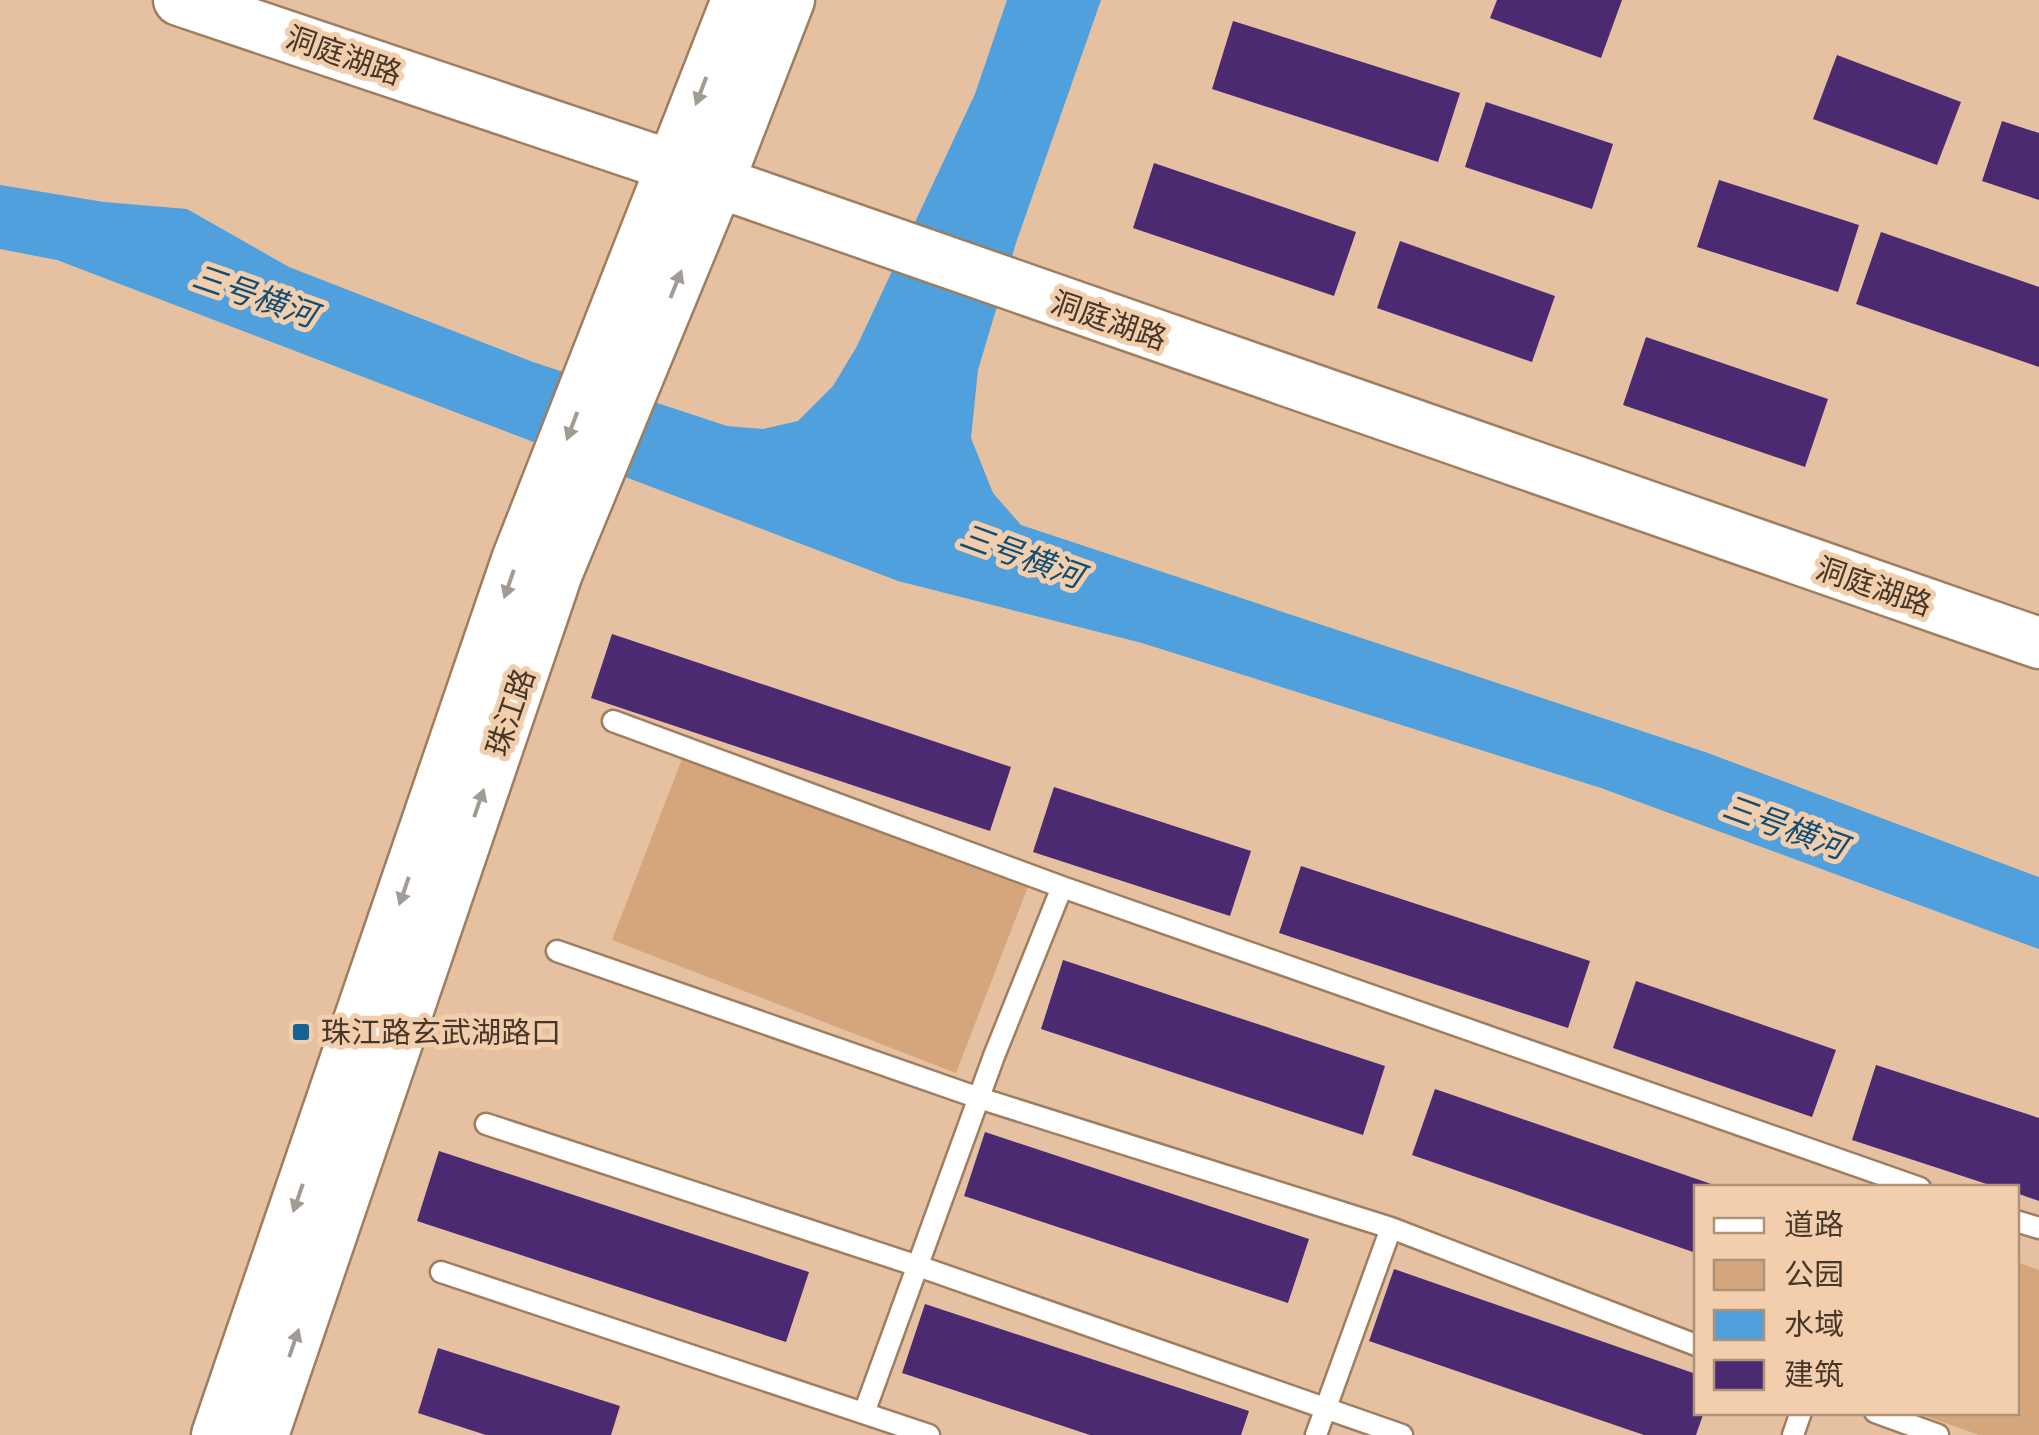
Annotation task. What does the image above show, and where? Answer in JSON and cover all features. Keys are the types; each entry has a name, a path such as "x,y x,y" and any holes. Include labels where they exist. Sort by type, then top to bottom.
{"street":[{"name":"洞庭湖路","path":"179,0 672,166 2039,643"},
{"name":"珠江路","path":"619,366 672,166 737,0"},
{"name":"珠江路","path":"240,1432 518,560 566,497 619,366 718,182 788,0"}],"lane":[{"path":"613,721 1885,1182"},
{"path":"864,1413 979,1098 1062,886"},
{"path":"557,950 979,1098 1391,1228 1694,1344"},
{"path":"486,1124 918,1266 1402,1435"},
{"path":"1316,1435 1391,1228"},
{"path":"441,1272 930,1435"},
{"path":"1884,1415 1938,1435"}],"green space":[{"path":"685,751 1029,884 956,1073 612,940"},
{"path":"2019,1263 2039,1270 2039,1435 1979,1435 1923,1415 2019,1415"}],"water":[{"name":"三号横河","path":"1007,0 1101,0 1016,243 978,370 971,438 993,493 1021,525 1705,752 2039,877 2039,949 1601,788 1142,643 898,581 57,260 0,249 0,185 104,202 187,209 289,267 533,362 727,426 763,429 798,421 833,386 857,346 975,94"}],"building":[{"path":"1497,0 1622,0 1601,58 1490,18"},
{"path":"1233,21 1460,93 1438,162 1212,89"},
{"path":"1837,55 1961,102 1937,165 1813,119"},
{"path":"1486,102 1613,144 1592,209 1465,167"},
{"path":"2002,121 2039,133 2039,200 1982,181"},
{"path":"1154,163 1356,232 1334,296 1133,228"},
{"path":"1719,180 1859,225 1838,292 1697,247"},
{"path":"1881,232 2039,287 2039,367 1856,304"},
{"path":"1400,241 1555,296 1532,362 1377,308"},
{"path":"1646,337 1828,399 1805,467 1623,405"},
{"path":"612,634 1011,767 990,831 591,698"},
{"path":"1054,787 1251,851 1230,916 1033,852"},
{"path":"1301,866 1590,961 1568,1028 1279,933"},
{"path":"1063,960 1385,1066 1363,1135 1041,1029"},
{"path":"1636,981 1836,1050 1812,1117 1613,1048"},
{"path":"1876,1065 2039,1118 2039,1201 2019,1194 2019,1185 1990,1185 1852,1140"},
{"path":"1435,1089 1714,1185 1694,1185 1694,1252 1412,1155"},
{"path":"985,1132 1309,1239 1288,1303 964,1196"},
{"path":"439,1151 809,1272 786,1342 417,1221"},
{"path":"1394,1269 1694,1373 1694,1415 1703,1415 1696,1435 1644,1435 1369,1341"},
{"path":"925,1304 1249,1411 1241,1435 1090,1435 902,1373"},
{"path":"438,1348 620,1406 611,1435 486,1435 418,1413"}],"place":[{"name":"珠江路玄武湖路口","path":"301,1032"}]}
